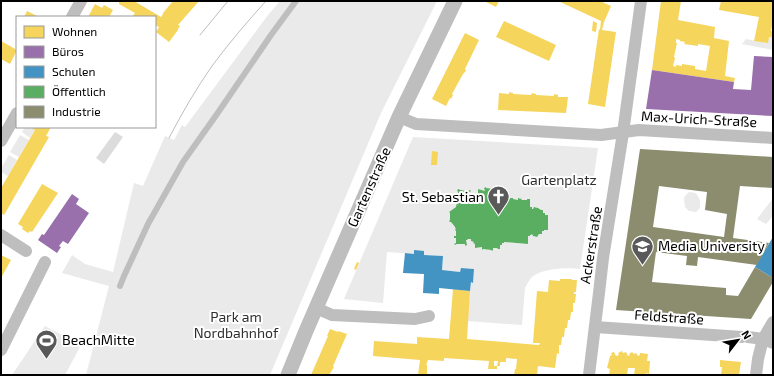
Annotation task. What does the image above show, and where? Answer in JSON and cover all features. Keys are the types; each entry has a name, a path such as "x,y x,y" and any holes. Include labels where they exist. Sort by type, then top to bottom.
{"street":[{"path":"73,16 81,1"},
{"name":"Gartenstraße","path":"288,375 399,117 455,1"},
{"name":"Ackerstraße","path":"589,375 603,258 623,132 641,1"},
{"path":"1,141 16,115"},
{"path":"399,117 416,124 601,135 623,132"},
{"name":"Max-Urich-Straße","path":"623,132 639,130 773,138"},
{"path":"1,235 26,251"},
{"path":"1,350 45,262"},
{"path":"316,308 332,315 415,319 429,316"},
{"path":"756,375 758,359 768,341 773,322"},
{"name":"Feldstraße","path":"595,327 745,337 768,341"}],"lane":[{"path":"120,286 148,224 183,162 296,1"}],"green space":[{"name":"Park am Nordbahnhof","path":"280,1 437,1 381,113 270,375 86,375 109,286 62,273 72,255 85,264 113,272 134,183 143,186 165,136 174,140 182,125 185,127"},
{"path":"769,37 773,37 773,50 742,44 746,39 767,43"},
{"path":"24,128 34,128 35,130 30,138 22,132"},
{"path":"20,135 29,140 19,157 10,152"},
{"name":"Gartenplatz","path":"413,137 598,148 580,269 562,268 548,270 532,277 525,288 522,325 467,321 471,282 473,282 474,269 461,268 460,272 442,270 443,256 424,255 424,251 414,251 414,254 387,252 383,303 344,299","holes":["484,188 496,188 496,191 503,191 503,195 506,199 530,199 530,207 533,210 534,207 538,208 545,215 548,215 548,230 542,231 542,234 539,234 537,237 533,236 532,234 528,236 528,244 504,242 500,245 500,249 493,248 492,251 482,250 482,247 475,248 475,244 471,239 466,240 466,246 465,244 455,245 456,238 454,237 456,236 456,228 449,221 449,212 458,206 458,192 460,190 470,190 469,196 474,197 478,193 478,189 485,191"]},
{"path":"9,155 17,160 8,176 1,172 1,168"},
{"path":"689,192 696,193 700,200 700,208 696,212 689,211 685,207 684,199"},
{"path":"773,198 773,216 766,224 757,219"},
{"name":"BeachMitte","path":"45,326 81,345 65,375 12,375"}],"building: Wohnen":[{"path":"116,1 134,1 161,17 173,1 199,1 178,25 180,26 178,30 169,42 156,32 159,27 156,26 156,16 133,16 135,13 119,4 119,2"},
{"path":"484,1 499,1 496,7"},
{"path":"558,1 600,1 611,6 602,30 616,32 605,107 588,104 601,21"},
{"path":"661,1 681,1 678,20 715,27 714,38 729,41 725,76 735,78 734,82 652,70","holes":["676,39 685,42 684,44 710,46 706,71 695,69 695,66 682,64 682,66 673,66 677,43"]},
{"path":"721,1 773,1 773,21 771,31 773,31 773,37 769,37 768,43 754,41 759,17 719,10"},
{"path":"95,4 102,8 104,5 113,10 110,16 89,16"},
{"path":"27,11 37,16 24,16"},
{"path":"504,21 556,45 549,61 496,37"},
{"path":"593,21 597,23 596,32 592,31"},
{"path":"465,33 479,40 465,69 465,72 446,106 432,99"},
{"path":"1,41 16,49 16,52 10,64 1,59"},
{"path":"509,92 513,94 531,95 532,93 536,95 554,96 554,94 558,95 558,97 568,97 566,113 498,110 499,93 509,94"},
{"path":"32,128 50,128 46,136 49,137 4,215 1,213 1,188 35,130"},
{"path":"432,151 438,152 437,165 431,165"},
{"path":"42,184 58,193 32,232 30,231 28,233 18,224"},
{"path":"1,255 11,260 1,278"},
{"path":"357,262 359,263 356,270 354,269"},
{"path":"549,280 577,280 576,292 574,292 574,294 576,294 575,303 573,303 573,312 571,312 570,320 568,320 567,328 565,328 561,345 559,345 559,354 557,353 555,368 538,366 537,375 514,375 517,359 506,358 506,362 500,362 500,366 497,366 497,369 488,369 489,361 444,358 444,361 428,360 426,365 427,375 418,375 420,360 373,356 374,341 417,344 417,337 449,339 453,289 470,291 467,339 539,345 540,343 533,343 537,291 548,292","holes":["494,361 498,361 497,366 494,366"]},
{"path":"330,329 347,334 333,366 334,367 329,375 311,375 328,336"},
{"path":"622,351 623,353 626,352 628,356 632,352 634,354 636,353 638,356 640,353 648,354 647,361 650,361 649,374 634,375 635,368 628,368 627,375 609,375 610,369 607,368 610,356 612,355 611,353 614,352 616,356"},
{"path":"720,360 741,362 739,375 721,375 722,367 720,367"}],"building: Büros":[{"path":"754,56 773,57 773,116 646,109 652,70 734,82 733,89 751,90"},
{"path":"72,194 79,199 76,204 89,213 68,244 63,241 59,246 61,247 57,253 38,240 42,234 44,235"}],"building: Schulen":[{"path":"773,237 773,278 755,267"},
{"path":"414,250 424,251 424,255 443,256 442,270 460,272 461,268 474,269 473,283 471,282 470,291 439,288 439,294 423,293 424,274 403,273 405,253 414,254"}],"building: Öffentlich":[{"name":"St. Sebastian","path":"484,188 496,188 496,191 503,191 503,195 506,199 530,199 530,207 532,207 532,209 534,207 538,208 543,210 545,215 548,215 548,230 542,231 542,234 539,234 537,237 533,236 532,234 528,236 528,244 504,242 500,245 500,249 493,248 492,251 482,250 482,247 475,248 475,244 471,241 471,239 466,240 467,245 465,246 465,244 455,245 456,238 454,238 454,236 456,236 456,228 449,221 449,212 456,207 456,205 458,206 456,204 458,202 457,190 470,190 469,196 474,197 476,193 478,193 478,189 485,191"}],"building: Industrie":[{"path":"640,149 773,157 773,188 740,186 733,238 769,243 757,265 698,257 697,266 686,265 687,256 656,252 652,282 726,288 726,295 738,296 755,267 773,278 773,282 751,319 616,310","holes":["659,186 707,192 705,210 727,214 724,237 653,227"]}],"building: Sonstige":[{"path":"115,132 123,137 104,164 96,158"}],"tram line":[{"path":"200,35 228,1"},
{"path":"169,138 189,101 212,66 266,1"}],"place":[{"name":"St. Sebastian","path":"499,216"},
{"name":"Media University","path":"643,266"},
{"name":"BeachMitte","path":"47,360"}]}
